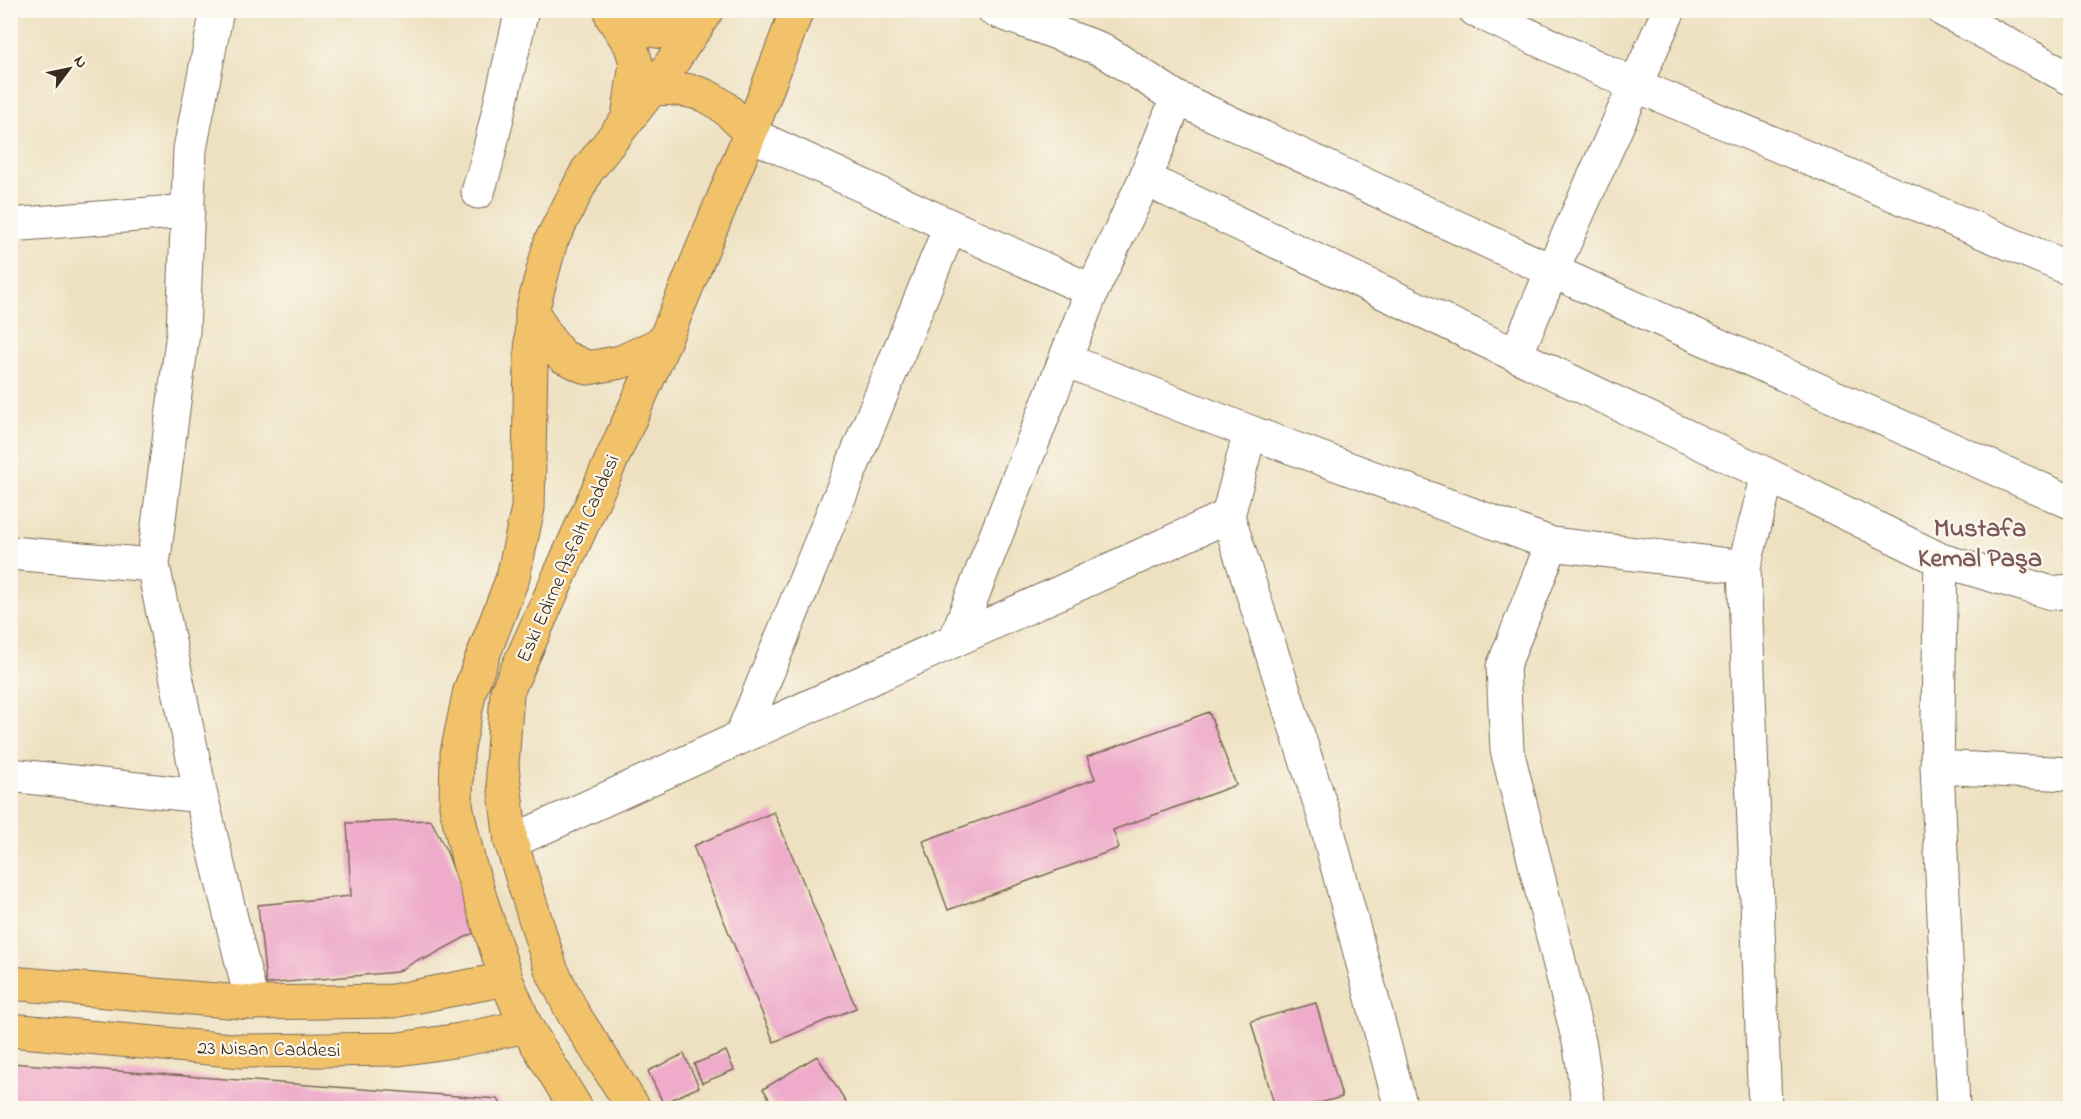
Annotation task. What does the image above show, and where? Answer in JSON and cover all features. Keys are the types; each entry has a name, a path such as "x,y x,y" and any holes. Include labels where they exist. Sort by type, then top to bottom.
{"main road":[{"name":"Eski Edirne Asfaltı Caddesi","path":"634,1108 573,1013 551,969 511,842 502,766 507,692 664,342 750,135 797,10"},
{"path":"606,14 646,29 674,34 701,19"},
{"path":"606,14 631,45 636,63 627,120"},
{"name":"Eski Edirne Asfaltı Caddesi","path":"576,1108 526,1026 506,979 469,863 456,806 457,753 470,690 513,577 528,508 532,311 550,241 587,171 652,88 701,19"},
{"path":"652,88 698,91 730,110 750,135"},
{"path":"532,311 549,340 562,356 588,368 621,362 664,342"},
{"path":"10,983 252,1003 393,1001 506,979"},
{"name":"23 Nisan Caddesi","path":"10,1030 242,1051 399,1049 460,1040 526,1026"}],"street":[{"path":"217,10 190,149 183,332 153,565 201,796 252,1003"},
{"path":"478,192 522,10"},
{"path":"994,10 1104,50 1177,98 1552,271 2070,502"},
{"path":"1475,10 1635,85 2070,269"},
{"path":"1516,356 1669,10"},
{"path":"1943,10 2070,78"},
{"path":"955,640 1092,291 1145,179 1177,98"},
{"path":"750,135 1092,291"},
{"path":"1145,179 1768,475 1941,560 2052,593 2070,591"},
{"path":"10,225 188,211"},
{"path":"741,737 950,227"},
{"path":"1065,360 1552,544 1744,567"},
{"path":"1251,432 1228,516 1324,816 1401,1108"},
{"path":"1765,1108 1744,567 1768,475"},
{"path":"511,842 1228,516"},
{"path":"1552,544 1503,667 1507,750 1580,1046 1589,1108"},
{"path":"10,553 153,565"},
{"path":"1941,560 1937,767 1953,1108"},
{"path":"1937,767 2070,774"},
{"path":"10,776 201,796"}],"building":[{"path":"1209,712 1236,785 1113,830 1119,848 948,910 923,841 1095,779 1087,757"},
{"path":"774,812 856,1008 774,1042 693,846"},
{"path":"431,820 446,850 477,931 397,972 266,984 258,905 351,896 347,823"},
{"path":"1316,1003 1342,1097 1300,1108 1275,1108 1251,1021"},
{"path":"726,1051 734,1070 702,1083 694,1064"},
{"path":"684,1054 699,1087 663,1103 648,1071"},
{"path":"817,1056 850,1108 775,1108 763,1089"},
{"path":"10,1063 498,1099 503,1108 10,1108"}],"district":[{"name":"Mustafa Kemal Paşa","path":"1980,542"}]}
